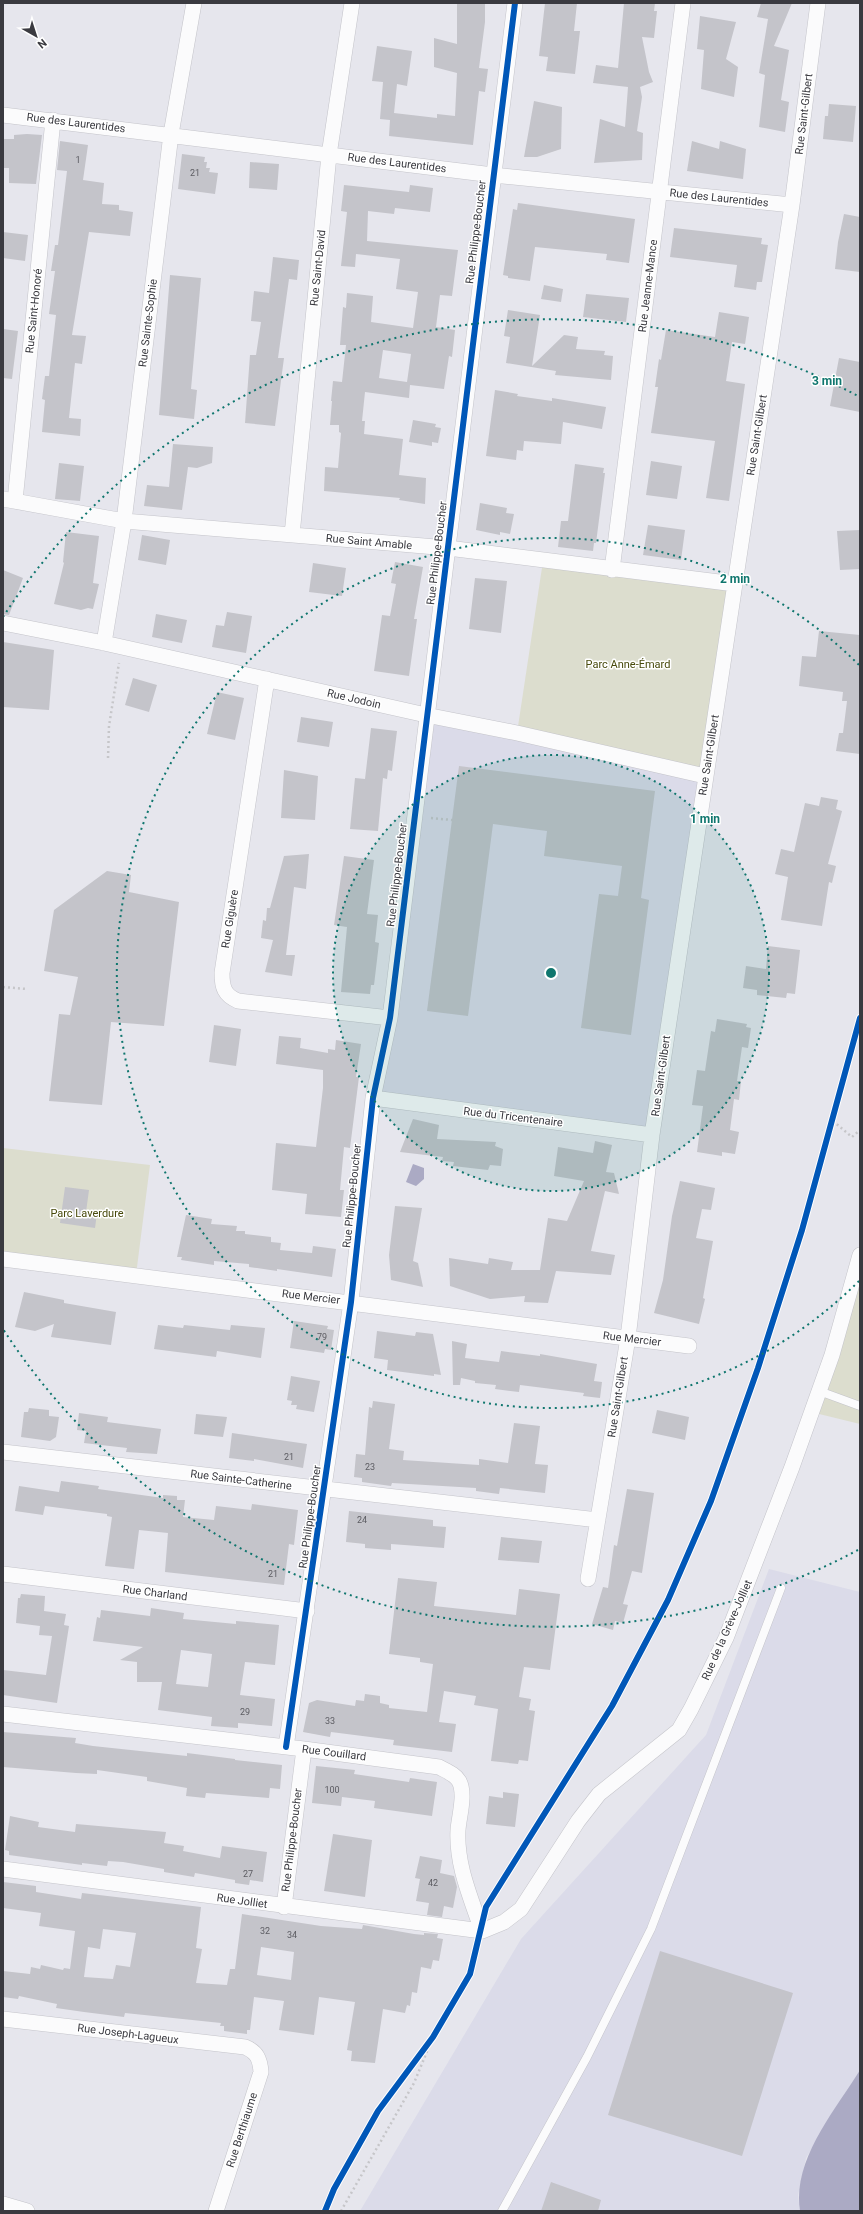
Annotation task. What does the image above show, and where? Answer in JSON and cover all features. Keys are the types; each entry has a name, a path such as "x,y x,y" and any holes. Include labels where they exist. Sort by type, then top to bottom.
{"street":[{"name":"Rue Sainte-Sophie","path":"104,642 124,521 171,134 194,3"},
{"name":"Rue Saint-David","path":"292,535 329,154 352,3"},
{"name":"Rue Philippe-Boucher","path":"286,1747 307,1612 351,1302 373,1098 390,1018 426,715 515,3"},
{"name":"Rue Jeanne-Mance","path":"612,570 683,3"},
{"name":"Rue Saint-Gilbert","path":"588,1579 628,1338 652,1135 792,205 818,3"},
{"name":"Rue des Laurentides","path":"3,115 171,134 493,175 792,205"},
{"name":"Rue Saint-Honoré","path":"9,500 53,120"},
{"name":"Rue Saint Amable","path":"9,500 124,521 448,548 612,570 735,584"},
{"name":"Rue Jodoin","path":"3,623 104,642 705,776"},
{"name":"Rue Giguère","path":"267,679 222,972 222,987 229,997 238,1001 390,1018"},
{"name":"Rue du Tricentenaire","path":"373,1098 652,1135"},
{"name":"Rue de la Grève-Jolliet","path":"482,1931 504,1922 521,1909 578,1821 599,1794 679,1730 726,1638 792,1466 832,1355 860,1255"},
{"name":"Rue Mercier","path":"3,1259 690,1346"},
{"name":"Rue Sainte-Catherine","path":"3,1452 324,1490 598,1520"},
{"name":"Rue Charland","path":"3,1574 307,1612"},
{"name":"Rue Couillard","path":"3,1714 304,1749 439,1767 452,1774 459,1780 462,1792 457,1843 461,1869 482,1931"},
{"name":"Rue Philippe-Boucher","path":"284,1907 304,1749"},
{"name":"Rue Jolliet","path":"3,1869 284,1907 482,1931"},
{"name":"Rue Joseph-Lagueux","path":"3,2018 245,2048 253,2051"},
{"name":"Rue Berthiaume","path":"216,2211 261,2072 258,2056 253,2051"},
{"path":"3,2204 27,2211"}],"lane":[{"path":"819,1391 860,1406"},
{"path":"502,2211 587,2057 651,1929 781,1588"}],"path":[{"path":"108,758 109,726 121,646"},
{"path":"3,987 27,990"},
{"path":"830,1128 834,1114"},
{"path":"832,1121 852,1137 860,1130"},
{"path":"341,2211 414,2083 437,2031"},
{"path":"415,2062 433,2038"}],"shaded area":[{"path":"426,715 705,776 652,1135 373,1098"},
{"path":"769,1569 860,1592 860,2070 806,2158 798,2195 800,2211 360,2211 521,1939 706,1735"}],"green space":[{"name":"Parc Anne-Émard","path":"543,561 735,584 705,776 517,733"},
{"name":"Parc Laverdure","path":"3,1148 150,1165 136,1275 3,1259"},
{"path":"860,1255 860,1424 811,1412"}],"water":[{"path":"413,1164 424,1168 424,1179 416,1186 406,1182"},
{"path":"860,2070 860,2211 800,2211 799,2192 802,2173 809,2155 827,2120"}],"building":[{"path":"457,3 485,3 485,22 479,68 488,69 485,92 479,91 473,145 389,136 390,120 380,119 383,82 372,81 377,46 412,51 407,86 397,84 394,113 437,118 437,114 455,116 457,73 434,67 434,38 457,44"},
{"path":"545,3 577,3 574,31 580,31 575,74 546,71 548,57 539,56"},
{"path":"624,3 655,3 654,11 657,11 654,38 642,37 649,72 653,82 640,87 642,97 637,131 643,133 642,160 594,163 600,119 625,127 628,87 593,83 596,65 618,68"},
{"path":"761,3 792,3 774,46 789,50 781,100 789,102 785,132 759,127 765,75 759,73 768,19 757,17"},
{"path":"700,16 736,22 726,59 738,67 734,97 701,89 704,50 697,49"},
{"path":"534,101 562,107 561,149 537,157 524,157"},
{"path":"829,104 856,106 853,142 823,139 825,116 828,116"},
{"path":"14,135 42,135 36,184 9,183 9,168 3,168 3,139 14,139"},
{"path":"60,141 88,145 83,180 104,183 102,204 119,205 119,210 133,212 130,236 89,232 72,335 86,336 82,364 75,363 69,418 81,419 80,436 42,432 45,400 42,399 45,376 49,376 56,315 49,314 55,271 51,271 55,245 58,245 67,171 57,170"},
{"path":"692,141 719,149 720,141 746,149 743,179 687,171"},
{"path":"182,154 205,157 204,162 207,162 206,168 210,168 209,172 218,173 215,194 178,189"},
{"path":"250,162 279,164 277,190 249,188"},
{"path":"344,185 409,192 410,185 433,188 430,212 395,208 394,214 368,211 367,241 458,250 452,296 440,295 436,327 455,330 452,357 449,356 444,389 410,385 409,398 365,392 362,421 365,421 364,434 403,439 399,475 426,478 425,504 399,500 400,498 324,491 325,467 338,468 341,433 339,432 339,425 330,425 331,401 333,381 342,382 346,345 340,345 343,307 346,308 347,293 373,296 371,322 413,328 418,292 396,289 400,259 356,254 355,267 341,266 347,212 341,211","holes":["383,350 411,354 407,382 379,378"]},
{"path":"518,203 635,219 629,263 606,260 607,254 535,247 530,281 508,278 508,276 503,275 513,209 517,210"},
{"path":"844,214 860,217 860,272 835,269 838,242"},
{"path":"674,228 762,238 761,244 768,245 762,282 757,282 756,290 734,287 737,265 670,257"},
{"path":"3,232 28,235 25,261 3,258"},
{"path":"273,257 299,260 297,280 289,279 278,358 284,358 275,426 245,423 250,355 256,355 261,322 251,321 254,291 269,293"},
{"path":"170,275 201,278 191,389 197,390 194,419 159,415"},
{"path":"544,285 563,289 561,302 541,299"},
{"path":"586,294 629,298 626,322 583,317"},
{"path":"508,310 540,315 532,366 564,335 578,337 576,349 605,351 604,355 613,356 611,380 555,375 556,371 506,363 510,337 504,336"},
{"path":"719,312 749,317 745,344 732,342 726,381 745,384 729,501 706,498 715,441 651,433 658,387 655,387 659,359 661,360 666,330 715,337"},
{"path":"3,329 18,331 12,379 3,378"},
{"path":"839,358 860,362 860,412 830,406"},
{"path":"495,390 518,394 517,396 552,401 552,398 606,407 602,429 563,422 561,444 524,441 523,451 517,450 516,460 486,456"},
{"path":"413,420 436,424 435,427 441,428 438,443 432,442 432,446 409,442"},
{"path":"173,444 213,447 212,463 197,468 188,467 182,510 144,506 147,485 169,487"},
{"path":"651,461 682,466 677,499 646,495"},
{"path":"59,463 84,466 80,501 55,499"},
{"path":"575,464 604,468 603,473 605,473 596,543 594,543 593,551 558,547 561,521 568,521"},
{"path":"480,503 507,508 506,513 514,514 510,534 500,532 500,535 476,530"},
{"path":"648,525 685,530 681,560 643,555"},
{"path":"860,530 860,569 840,570 837,531"},
{"path":"66,532 99,536 93,583 99,584 93,609 88,608 81,610 54,604 64,563"},
{"path":"142,535 170,540 166,565 138,560"},
{"path":"395,562 423,567 414,619 417,619 409,676 374,671 382,615 390,616 396,584 391,583"},
{"path":"313,563 346,568 342,596 309,592"},
{"path":"3,570 23,578 9,615 3,614"},
{"path":"475,578 507,581 501,633 469,629"},
{"path":"227,612 252,616 246,653 212,647 216,625 224,626"},
{"path":"156,614 187,620 182,643 152,637"},
{"path":"819,631 860,635 860,754 836,751 839,733 843,733 847,701 842,701 843,692 799,686 802,656 816,657"},
{"path":"3,642 54,650 49,710 3,707"},
{"path":"133,678 157,685 149,712 125,705"},
{"path":"217,692 244,698 235,740 207,734"},
{"path":"301,717 333,722 329,747 297,742"},
{"path":"371,728 397,731 392,771 388,770 387,779 383,778 378,831 350,829 355,778 365,779"},
{"path":"459,766 655,791 641,898 649,900 631,1035 581,1028 599,894 618,896 622,866 544,856 547,831 493,824 468,1016 427,1011"},
{"path":"284,770 318,776 315,820 281,818"},
{"path":"821,797 838,800 836,809 842,811 828,864 836,866 832,883 829,882 822,926 781,920 788,877 775,874 781,849 794,852 805,803 819,806"},
{"path":"309,854 306,889 294,887 286,955 295,955 292,976 265,972 273,940 261,938 263,920 266,921 267,908 270,908 284,856"},
{"path":"344,856 374,860 367,914 378,915 375,942 379,943 374,985 371,985 370,994 341,992 347,927 334,925"},
{"path":"107,871 131,875 129,892 179,902 164,1026 111,1022 102,1105 49,1101 59,1014 70,1015 78,977 44,971 54,910"},
{"path":"768,946 800,950 795,994 787,993 786,998 757,995 757,990 743,988 746,966 766,969"},
{"path":"717,1019 747,1024 746,1027 751,1028 748,1048 742,1047 737,1081 741,1081 739,1100 734,1099 730,1130 739,1132 735,1154 722,1152 722,1156 697,1152 703,1106 692,1105 697,1070 705,1071 711,1031 715,1032"},
{"path":"214,1025 241,1029 236,1066 209,1062"},
{"path":"279,1036 301,1038 300,1048 328,1053 328,1049 335,1050 336,1040 361,1044 356,1077 359,1077 350,1148 344,1147 340,1190 344,1190 341,1217 305,1214 307,1194 272,1190 276,1143 316,1147 323,1088 323,1070 276,1064"},
{"path":"413,1119 439,1125 437,1139 496,1142 495,1146 503,1149 501,1166 490,1165 488,1170 453,1166 454,1162 442,1161 443,1157 400,1152"},
{"path":"595,1141 612,1145 606,1172 614,1173 619,1194 605,1191 591,1251 615,1255 611,1275 556,1271 548,1303 524,1302 525,1296 490,1299 450,1286 449,1258 488,1264 489,1258 513,1262 511,1270 540,1270 548,1218 567,1221 584,1181 554,1176 558,1147 593,1153"},
{"path":"680,1181 715,1188 711,1210 702,1209 696,1238 713,1241 703,1298 705,1299 699,1324 654,1313 663,1280 672,1216"},
{"path":"65,1187 89,1190 86,1212 97,1213 95,1228 60,1223"},
{"path":"395,1206 422,1208 413,1261 418,1263 423,1287 391,1280 389,1255"},
{"path":"186,1215 212,1219 211,1224 237,1226 236,1231 245,1231 245,1234 271,1237 271,1242 281,1243 280,1250 312,1253 313,1246 336,1249 332,1277 277,1269 277,1271 249,1267 249,1264 214,1261 214,1265 181,1260 182,1257 177,1257"},
{"path":"24,1292 64,1300 64,1303 116,1312 111,1345 51,1337 54,1324 35,1331 15,1327"},
{"path":"294,1321 328,1326 327,1329 334,1330 331,1350 325,1349 324,1353 290,1348"},
{"path":"158,1325 183,1328 184,1325 230,1330 231,1325 265,1328 261,1358 217,1351 216,1357 154,1349"},
{"path":"377,1331 415,1336 416,1332 433,1334 441,1375 434,1374 434,1376 387,1370 388,1360 374,1358"},
{"path":"452,1341 467,1344 465,1358 499,1362 501,1351 540,1356 540,1354 597,1364 594,1381 602,1382 600,1398 583,1396 584,1393 520,1385 519,1392 495,1389 496,1385 475,1383 475,1381 461,1378 460,1385 453,1385"},
{"path":"291,1376 320,1381 314,1412 296,1409 297,1405 291,1405 292,1401 287,1400"},
{"path":"373,1401 395,1404 389,1449 404,1451 403,1460 479,1465 479,1459 508,1463 514,1423 540,1426 535,1464 548,1465 545,1493 500,1488 499,1494 476,1491 476,1488 392,1483 391,1486 362,1482 362,1478 354,1477 356,1454 365,1455 369,1407 372,1408"},
{"path":"29,1408 49,1410 49,1416 59,1417 56,1437 50,1441 21,1437 24,1412 28,1412"},
{"path":"657,1410 689,1417 685,1440 652,1433"},
{"path":"79,1413 108,1417 107,1422 161,1429 157,1454 126,1452 127,1448 84,1443 86,1431 77,1430"},
{"path":"196,1414 227,1417 223,1437 194,1434"},
{"path":"232,1433 307,1444 303,1468 254,1459 254,1461 229,1458"},
{"path":"61,1481 99,1486 98,1489 163,1498 163,1495 177,1496 177,1500 185,1500 183,1517 214,1520 216,1506 251,1510 252,1504 298,1510 294,1545 289,1544 284,1585 165,1572 168,1533 139,1530 134,1569 105,1566 112,1517 107,1516 107,1514 45,1506 43,1515 15,1511 19,1486 59,1492"},
{"path":"627,1489 654,1493 642,1573 632,1571 623,1604 628,1605 623,1623 615,1621 613,1630 592,1624 603,1587 608,1588 614,1545 617,1546"},
{"path":"349,1511 433,1520 433,1526 446,1527 444,1548 391,1544 391,1550 365,1548 365,1544 346,1542"},
{"path":"501,1537 542,1541 539,1563 498,1560"},
{"path":"398,1578 437,1582 434,1606 516,1615 519,1589 560,1594 550,1670 524,1667 519,1697 531,1699 529,1710 535,1711 528,1761 519,1760 518,1764 491,1761 498,1709 474,1705 476,1696 444,1691 439,1722 456,1724 452,1752 393,1745 394,1740 331,1732 330,1737 303,1732 309,1703 317,1700 355,1706 356,1700 364,1701 365,1694 380,1696 380,1703 389,1705 389,1708 427,1712 433,1664 420,1662 420,1658 389,1654"},
{"path":"21,1594 45,1596 44,1611 66,1614 64,1625 69,1626 57,1703 3,1695 3,1670 46,1675 52,1636 39,1635 40,1626 16,1623 18,1598 20,1598"},
{"path":"151,1608 184,1613 183,1619 236,1624 236,1621 279,1625 275,1665 245,1662 240,1695 275,1699 272,1726 238,1723 238,1728 211,1726 212,1717 158,1710 162,1682 137,1682 137,1662 120,1660 143,1647 93,1641 97,1617 100,1618 101,1610 150,1616","holes":["181,1650 212,1654 208,1687 176,1684"]},
{"path":"3,1732 76,1738 75,1743 93,1746 187,1756 187,1753 282,1765 280,1789 270,1788 269,1798 206,1793 205,1798 186,1796 187,1788 147,1781 147,1777 97,1770 97,1774 3,1767"},
{"path":"316,1766 355,1770 354,1774 409,1782 410,1778 437,1782 432,1816 374,1808 375,1801 342,1797 341,1806 312,1803"},
{"path":"503,1792 519,1794 515,1827 486,1824 489,1796 503,1798"},
{"path":"10,1816 39,1822 38,1827 75,1832 76,1824 166,1832 164,1843 184,1846 183,1851 220,1858 222,1846 267,1852 263,1882 250,1880 249,1885 235,1883 235,1880 195,1873 194,1877 164,1872 164,1869 123,1862 108,1861 107,1866 82,1863 82,1865 9,1855 9,1851 5,1850"},
{"path":"333,1834 372,1840 365,1897 324,1891"},
{"path":"420,1856 442,1860 440,1873 454,1876 457,1887 453,1908 444,1906 442,1917 427,1915 429,1903 416,1901 420,1879 415,1878"},
{"path":"3,1882 36,1886 36,1892 81,1899 82,1893 201,1907 196,1948 202,1949 196,1983 227,1985 230,1969 235,1969 242,1914 321,1926 362,1929 363,1925 414,1934 438,1934 437,1938 443,1939 439,1961 433,1960 431,1969 421,1967 417,1993 412,1992 410,2006 407,2005 405,2013 383,2009 375,2063 351,2061 352,2051 347,2050 355,2002 319,1997 314,2035 279,2030 284,2001 254,1997 250,2030 247,2030 247,2034 224,2031 224,2026 220,2026 221,2023 125,2013 124,2017 56,2008 57,2004 19,1996 18,1999 3,1997 3,1971 30,1974 31,1967 40,1969 41,1965 63,1970 64,1968 70,1969 75,1931 39,1926 41,1913 3,1908","holes":["103,1929 136,1933 130,1967 116,1965 113,1979 84,1977 88,1947 100,1949","261,1947 294,1952 291,1980 257,1975"]},
{"path":"660,1951 793,1993 742,2156 608,2115"},
{"path":"551,2182 601,2200 598,2211 541,2211"}],"cycle path":[{"path":"286,1747 351,1302 373,1098 390,1018 515,3"},
{"path":"325,2211 334,2189 378,2111 433,2037 470,1974 486,1907 612,1706 668,1600 711,1501 758,1368 802,1230 860,1018"}]}
